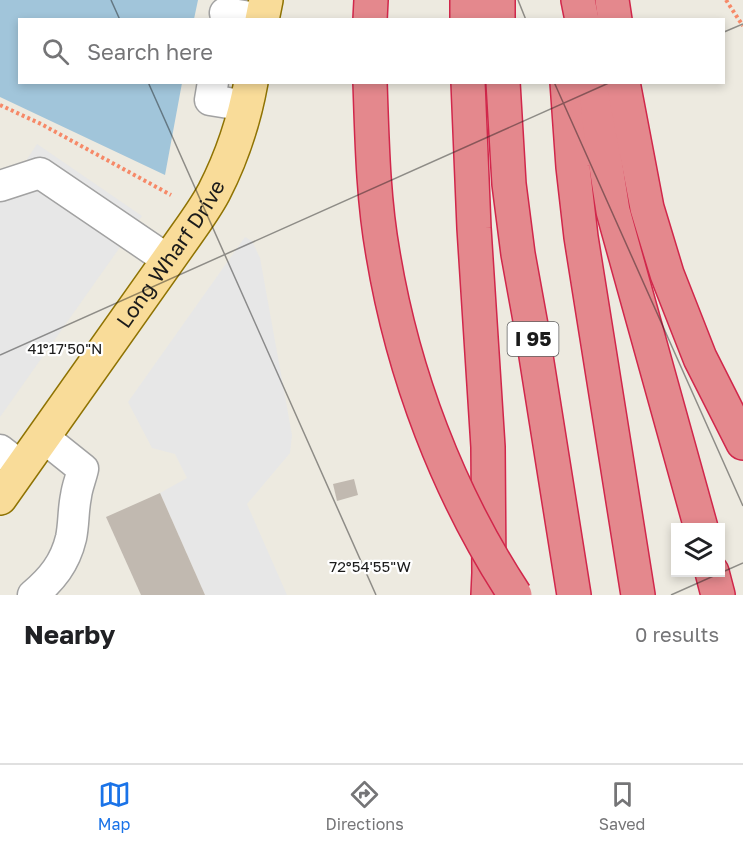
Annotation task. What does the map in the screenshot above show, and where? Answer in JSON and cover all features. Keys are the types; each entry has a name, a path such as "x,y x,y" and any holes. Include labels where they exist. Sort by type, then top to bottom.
{"highway":[{"path":"370,18 371,0"},
{"path":"467,0 467,18"},
{"path":"498,0 498,18"},
{"path":"569,18 570,0"},
{"path":"578,0 582,18"},
{"path":"612,0 615,18"},
{"path":"370,84 375,190 382,252 403,344 425,414 457,490 478,533 515,595"},
{"path":"468,84 488,447 488,595"},
{"name":"I 95","path":"502,84 509,184 518,254 574,595"},
{"path":"567,84 581,237 638,595"},
{"path":"595,84 601,139 613,211 700,523"},
{"path":"623,84 647,208 661,256 700,358 743,443"},
{"path":"713,577 718,595"}],"main road":[{"name":"Long Wharf Drive","path":"0,498 11,459 43,437 213,193 235,146 249,94"}],"lane":[{"path":"225,11 263,13"},
{"path":"213,84 210,100 249,94"},
{"path":"0,186 40,173 168,260"},
{"path":"33,595 58,570 71,538 76,496 83,469 43,437"}],"path":[{"path":"726,0 743,26"},
{"path":"0,105 41,124 171,195"}],"shaded area":[{"path":"37,144 142,216 0,417 0,169 22,167"},
{"path":"245,237 252,241 260,258 292,435 290,453 247,504 287,595 205,595 160,493 187,478 175,454 152,448 128,402"}],"water":[{"path":"0,0 198,0 194,18 18,18 18,84 182,84 165,175 0,97"}],"building":[{"path":"354,479 358,495 337,501 333,484"},
{"path":"160,493 205,595 141,595 106,517"}]}
